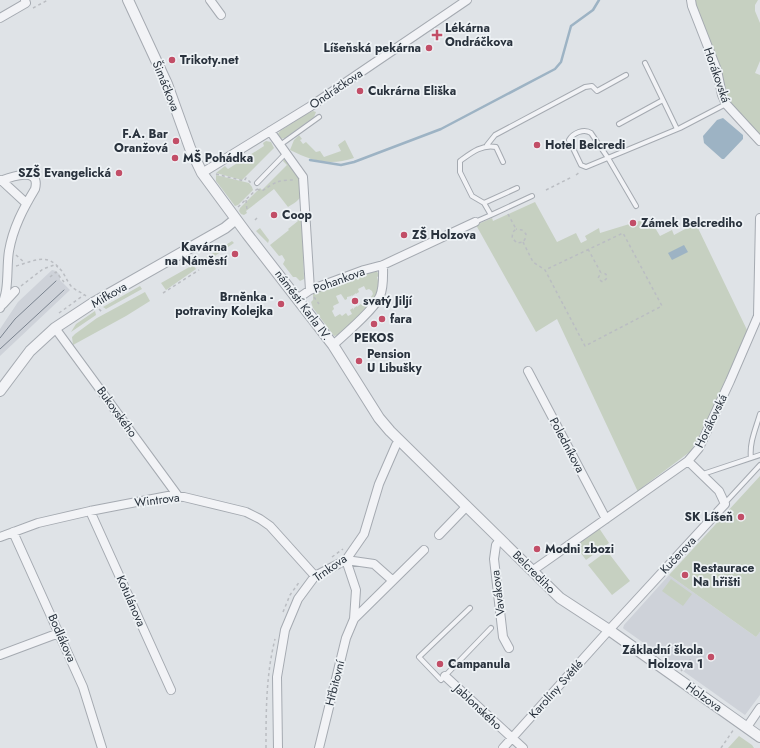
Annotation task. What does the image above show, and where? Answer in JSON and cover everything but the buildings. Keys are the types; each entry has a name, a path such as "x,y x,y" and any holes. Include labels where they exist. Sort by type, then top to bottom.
{"street":[{"name":"Šimáčkova","path":"128,0 167,84 190,148 202,173"},
{"path":"210,0 221,15"},
{"name":"Ondráčkova","path":"202,173 324,98 467,0"},
{"name":"Horákovská","path":"691,0 717,70 722,95 726,104 760,141"},
{"path":"0,18 28,1"},
{"name":"náměstí Karla IV.","path":"270,131 303,177 311,292"},
{"name":"náměstí Karla IV.","path":"202,173 333,345 379,418 400,441"},
{"path":"1,181 29,175 34,178 36,184 35,189 16,223 9,250 5,297 1,307"},
{"path":"1,181 26,203"},
{"name":"Horákovská","path":"532,571 688,461 699,448 758,316 760,218"},
{"name":"Mifkova","path":"0,391 30,351 55,328 93,304 226,228 236,219"},
{"name":"Pohankova","path":"297,299 364,270 383,265 475,222"},
{"name":"Pohankova","path":"333,345 366,314 380,296 383,265"},
{"path":"1,307 15,291"},
{"name":"Bukovského","path":"55,328 178,496"},
{"name":"Poledníkova","path":"528,371 606,519"},
{"name":"Belcrediho","path":"400,441 560,598 608,630"},
{"name":"Trnkova","path":"278,748 277,677 286,630 298,599 315,576 346,560 364,534 379,484 396,445 400,441"},
{"path":"688,461 719,491 725,504"},
{"name":"Wintrova","path":"0,537 38,523 90,511 158,498 178,496 246,512 260,519 270,526 315,576"},
{"name":"Kučerova","path":"608,630 725,504"},
{"path":"439,535 467,506"},
{"name":"Kotulánova","path":"90,511 171,690"},
{"name":"Bodlákova","path":"13,532 83,687 102,748"},
{"name":"Vavákova","path":"501,539 496,545 494,558 503,637 509,648"},
{"name":"Hřbitovní","path":"354,619 424,550"},
{"path":"346,560 374,564 392,580"},
{"name":"Hřbitovní","path":"319,748 346,638 354,619 356,590 346,560"},
{"name":"Holzova","path":"608,630 760,736"},
{"name":"Karolíny Světlé","path":"503,748 608,630"},
{"path":"0,655 59,633"},
{"name":"Jablonského","path":"445,676 523,748"},
{"path":"747,728 760,708"}],"lane":[{"path":"645,64 677,130"},
{"path":"491,215 484,203 472,196 460,172 460,161 487,145 495,135 585,87 592,86 597,91 626,75"},
{"path":"619,124 663,100"},
{"path":"636,206 608,158 591,133 588,131 582,131 571,137 569,140 581,165 586,167 608,158 677,130 726,104"},
{"path":"280,145 319,117"},
{"path":"487,145 496,147 504,162"},
{"path":"257,183 288,155"},
{"path":"484,203 517,188"},
{"path":"475,222 532,196"},
{"path":"751,458 751,443 760,414"},
{"path":"703,474 760,455"},
{"path":"725,504 760,465"},
{"path":"470,608 419,657 441,680 491,628"}],"path":[{"path":"214,174 244,181 246,178"},
{"path":"546,190 572,177"},
{"path":"236,209 256,189 262,191 272,184 282,180 303,179"},
{"path":"246,200 248,210"},
{"path":"505,208 516,229"},
{"path":"516,229 513,232 512,238 517,243 523,242"},
{"path":"516,229 522,230 526,234 523,242"},
{"path":"523,242 533,262 544,270 585,346 662,306 623,233 544,270"},
{"path":"588,249 601,273 607,276 603,282 598,278 601,273"},
{"path":"7,269 38,259 45,258 52,261 60,268 67,280 77,291 84,295 103,313"},
{"path":"15,291 43,269 54,265 60,268"},
{"path":"163,293 199,270"},
{"path":"50,277 56,272 64,282 67,280"},
{"path":"311,292 319,304"},
{"path":"59,313 84,295"},
{"path":"681,672 691,659"},
{"path":"721,748 734,729"}],"shaded area":[{"path":"52,270 56,271 60,275 60,280 70,290 0,356 0,329 18,302"},
{"name":"Základní škola Holzova 1","path":"669,575 756,637 760,632 760,695 745,715 623,628 624,625"}],"green space":[{"path":"694,0 758,0 755,5 755,11 760,23 760,61 755,73 760,75 760,135 734,111 724,90 696,10"},
{"path":"313,111 316,112 314,117 285,138 281,139 278,134 280,131"},
{"path":"299,135 303,144 306,142 316,152 320,151 324,157 341,151 338,145 345,140 354,158 337,162 329,162 298,154 290,150 294,140"},
{"path":"266,141 271,142 274,148 242,180 216,173 225,166 228,169 264,146 263,143"},
{"path":"284,159 298,174 302,184 302,194 300,198 288,207 274,189 246,211 247,213 244,215 241,214 239,211 240,208 260,188 262,190 287,165 283,161"},
{"path":"216,175 249,183 253,190 238,205 235,206 216,181"},
{"path":"535,202 557,242 576,233 581,243 587,240 585,236 599,228 600,233 649,218 660,236 672,230 674,235 698,222 699,225 697,226 748,332 720,396 691,451 638,492 557,319 536,332 476,225 492,218 493,221"},
{"path":"302,211 304,279 300,281 296,277 293,277 283,264 285,260 282,255 279,256 270,245 298,221 294,215"},
{"path":"260,228 269,240 268,243 256,231"},
{"path":"232,241 234,243 200,266 197,263"},
{"path":"193,265 196,269 166,290 161,283"},
{"path":"374,271 377,271 379,276 377,277 378,285 373,300 359,317 338,335 334,336 313,308 311,302 313,300 313,294 318,291 323,291 344,280","holes":["364,286 366,290 369,289 373,294 371,297 373,300 367,304 364,302 362,305 361,304 354,308 354,310 353,308 350,310 352,314 348,316 346,313 342,316 340,314 335,317 332,311 334,309 333,306 339,303 336,296 341,294 345,300 347,297 359,292 358,289"]},
{"path":"140,286 142,289 106,309 103,307"},
{"path":"145,292 150,301 73,345 72,337 75,334 97,318"},
{"path":"95,311 96,315 71,332 76,324"},
{"name":"SK Líšeň","path":"760,476 760,632 756,637 669,575"},
{"path":"599,528 609,543 586,560 575,545"},
{"path":"607,551 630,581 612,595 588,565"},
{"path":"671,579 692,594 683,606 662,591"},
{"path":"739,736 752,745 754,748 728,748"}],"water":[{"path":"723,118 743,135 743,139 724,159 722,159 704,143 703,136 717,120"},
{"path":"684,245 688,252 672,260 668,253"}],"waterway":[{"path":"310,160 341,165 354,162 441,129 555,69 561,62 571,26 593,10 599,0"}],"tram line":[{"path":"0,338 15,319 56,281"},
{"path":"0,349 64,290"}],"place":[{"name":"Lékárna Ondráčkova","path":"437,35"},
{"name":"Líšeňská pekárna","path":"429,48"},
{"name":"Trikoty.net","path":"172,60"},
{"name":"Cukrárna Eliška","path":"360,91"},
{"name":"F.A. Bar Oranžová","path":"176,141"},
{"name":"Hotel Belcredi","path":"537,145"},
{"name":"MŠ Pohádka","path":"175,158"},
{"name":"SZŠ Evangelická","path":"119,173"},
{"name":"Coop","path":"274,215"},
{"name":"Zámek Belcrediho","path":"633,223"},
{"name":"ZŠ Holzova","path":"404,235"},
{"name":"Kavárna na Náměstí","path":"235,254"},
{"name":"svatý Jiljí","path":"355,301"},
{"name":"Brněnka - potraviny Kolejka","path":"281,304"},
{"name":"fara","path":"382,319"},
{"name":"PEKOS","path":"374,324"},
{"name":"Pension U Libušky","path":"359,361"},
{"name":"SK Líšeň","path":"741,517"},
{"name":"Modni zbozi","path":"537,549"},
{"name":"Restaurace Na hřišti","path":"685,575"},
{"name":"Základní škola Holzova 1","path":"711,657"},
{"name":"Campanula","path":"440,664"}]}
